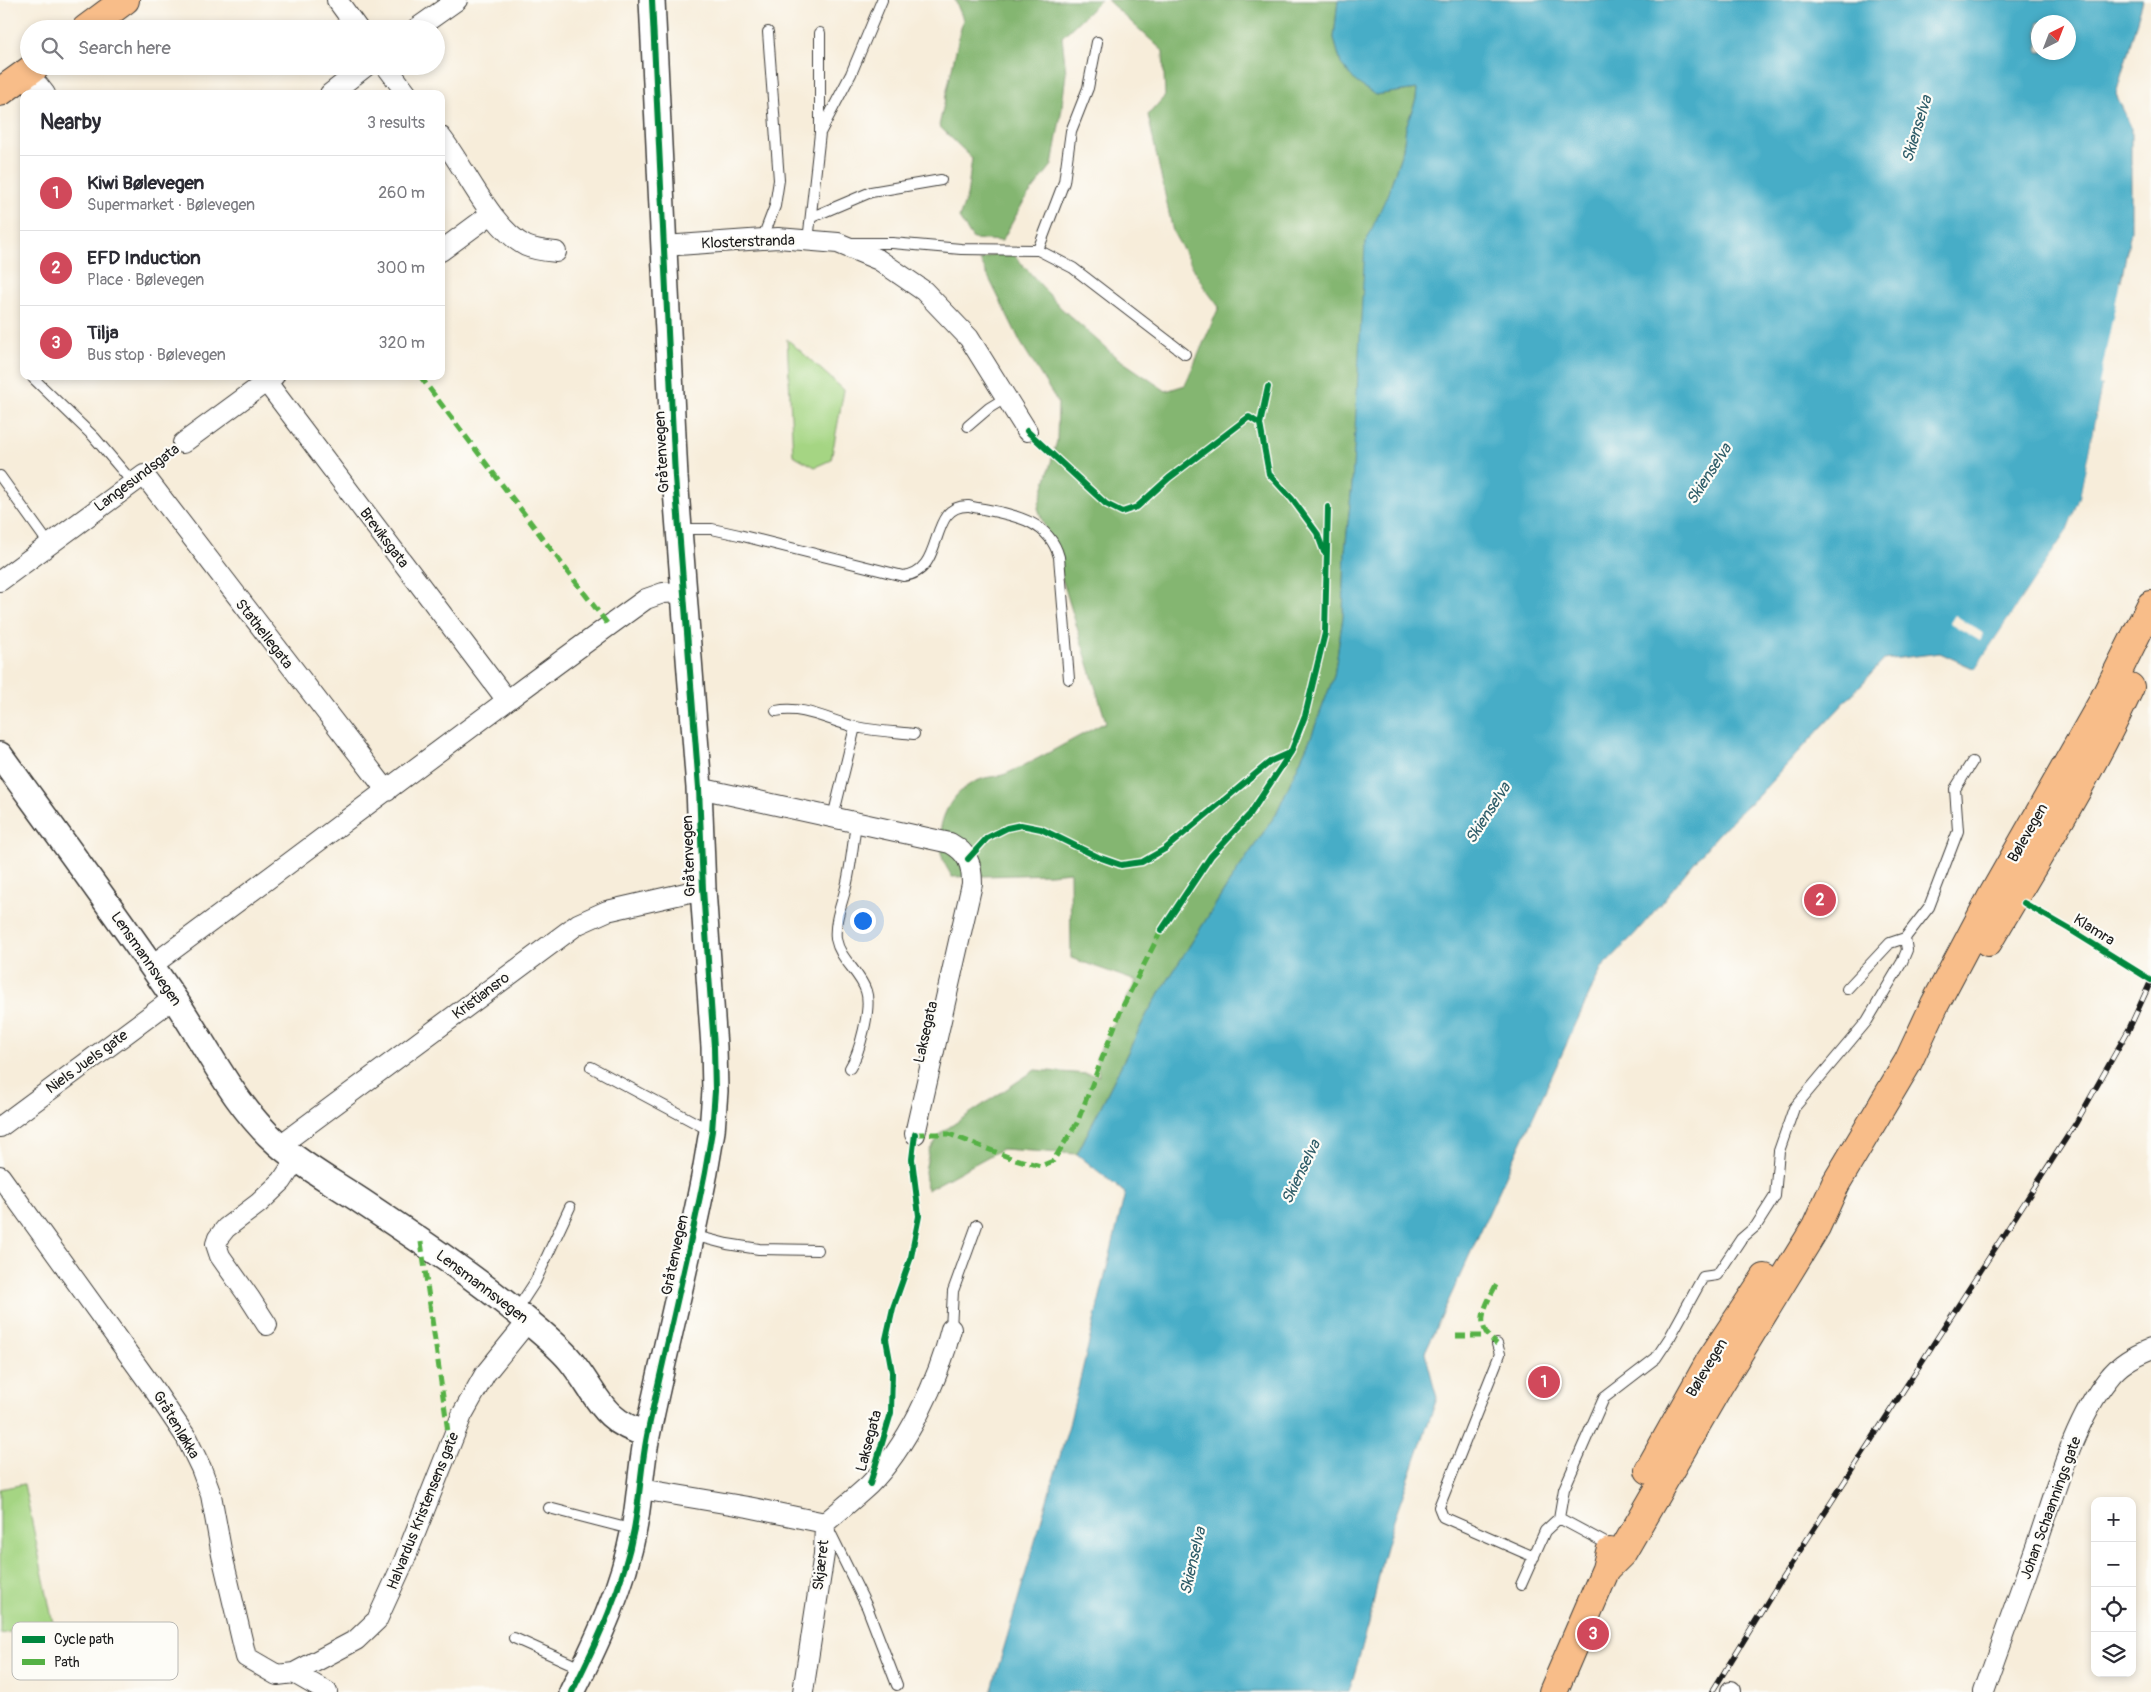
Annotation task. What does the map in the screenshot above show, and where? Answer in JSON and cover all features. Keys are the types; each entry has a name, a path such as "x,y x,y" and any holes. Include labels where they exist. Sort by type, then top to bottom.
{"main road":[{"path":"98,20 125,0"},
{"path":"0,92 40,82"},
{"name":"Bølevegen","path":"2012,895 2102,703 2151,605"},
{"name":"Bølevegen","path":"1553,1692 1610,1552 1723,1380 1819,1222 1836,1183 1908,1062 1946,1011 2012,895 2059,822 2119,712 2151,636"}],"street":[{"path":"338,0 352,20"},
{"path":"429,20 457,0"},
{"name":"Gråtenvegen","path":"572,1692 584,1669 620,1583 634,1530 647,1434 692,1235 712,1131 715,1091 699,788 675,477 652,0"},
{"path":"335,90 354,75"},
{"path":"393,75 404,90"},
{"path":"445,142 456,156 492,214 511,235 526,246 556,252"},
{"path":"445,249 492,214"},
{"name":"Klosterstranda","path":"664,246 778,238 838,243 879,260 924,291 969,338 1027,431"},
{"name":"Langesundsgata","path":"183,443 265,380"},
{"name":"Breviksgata","path":"269,380 506,700"},
{"name":"Langesundsgata","path":"0,581 138,479"},
{"name":"Stathellegata","path":"138,479 387,791"},
{"path":"151,966 506,700 646,599 664,593 683,592"},
{"name":"Lensmannsvegen","path":"0,755 174,998 256,1123 288,1152 421,1242 522,1316 570,1360 599,1404 613,1418 632,1430 647,1434"},
{"name":"Laksegata","path":"699,788 950,843 960,849 968,859 972,871 972,884 915,1134"},
{"name":"Kristiansro","path":"288,1152 578,924 607,911 703,889"},
{"name":"Niels Juels gate","path":"0,1126 174,998"},
{"path":"267,1325 220,1256 216,1244 226,1228 259,1203 282,1181 288,1152"},
{"name":"Gråtenløkka","path":"0,1176 156,1391 186,1437 201,1468 211,1495 222,1555 246,1657 281,1680 327,1692"},
{"name":"Halvardus Kristensens gate","path":"281,1680 356,1640 377,1620 408,1552 462,1415 484,1374 522,1316"},
{"name":"Skjæret","path":"803,1692 824,1554 825,1523 870,1484 899,1446 919,1412 944,1356 951,1329"},
{"name":"Johan Schaannings gate","path":"1984,1692 2062,1468 2086,1415 2097,1394 2119,1366 2137,1354 2151,1349"},
{"path":"641,1489 748,1507 825,1523"}],"lane":[{"path":"820,133 851,74 882,0"},
{"path":"762,240 775,206 779,180 768,32"},
{"path":"808,241 820,133 820,32"},
{"path":"1038,250 1064,182 1071,131 1088,88 1097,42"},
{"path":"812,217 871,192 941,180"},
{"path":"838,243 873,242 940,248 1038,250 1073,268 1185,354"},
{"path":"35,380 138,479"},
{"path":"968,426 989,408 1007,398"},
{"path":"0,476 49,544"},
{"path":"680,529 704,528 739,534 903,576 917,571 929,558 944,518 951,511 969,506 1031,521 1054,542 1059,557 1070,679"},
{"path":"776,711 788,708 818,714 855,727 914,734"},
{"path":"833,818 855,727"},
{"path":"1847,989 1890,943 1905,938 1930,907 1958,831 1955,789 1972,762"},
{"path":"850,1068 859,1046 868,1007 867,992 844,958 836,939 836,921 846,886 856,823"},
{"path":"1521,1585 1545,1531 1558,1518 1564,1489 1604,1398 1656,1358 1670,1337 1703,1277 1717,1275 1741,1239 1750,1234 1766,1212 1775,1196 1779,1150 1794,1108 1867,1022 1902,962 1907,950 1905,938"},
{"path":"591,1067 712,1131"},
{"path":"522,1316 570,1207"},
{"path":"951,1329 953,1291 978,1225"},
{"path":"692,1235 727,1244 759,1248 818,1250"},
{"path":"1497,1344 1500,1354 1439,1507 1443,1517 1534,1557"},
{"path":"549,1508 634,1530"},
{"path":"1558,1518 1610,1552"},
{"path":"825,1523 867,1607 897,1685"},
{"path":"514,1638 584,1669"}],"green space":[{"path":"955,0 1101,0 1062,37 1066,73 1052,165 1024,201 1002,241 973,239 959,218 967,196 972,158 939,126 963,19"},
{"path":"1107,0 1338,0 1334,38 1341,64 1375,95 1417,89 1416,99 1406,127 1403,149 1388,193 1357,411 1345,551 1343,617 1334,676 1311,737 1276,814 1229,883 1148,1012 1077,1154 1002,1149 927,1190 925,1171 929,1151 942,1132 1035,1070 1099,1075 1096,1058 1136,981 1071,958 1070,872 952,877 943,860 940,848 940,835 946,811 960,791 982,779 1005,774 1020,767 1106,722 1057,562 1038,508 1057,441 1058,403 1021,343 980,260 1008,248 1061,308 1116,357 1166,391 1185,385 1219,307 1204,287 1173,232 1148,115 1165,96 1163,51"},
{"path":"787,339 844,390 831,460 815,467 793,455"},
{"path":"24,1484 53,1622 12,1622 12,1632 0,1634 0,1489"}],"water":[{"name":"Skienselva","path":"1338,0 2143,0 2116,94 2131,127 2131,231 2100,384 2102,384 2080,497 2067,531 1975,669 1940,653 1884,660 1757,797 1712,841 1641,927 1601,969 1425,1352 1437,1398 1392,1526 1382,1561 1369,1624 1349,1692 991,1692 1069,1425 1125,1193 1077,1154 1148,1012 1229,883 1276,814 1311,737 1334,676 1343,617 1345,551 1352,485 1365,244 1388,193 1403,149 1406,127 1416,99 1417,89 1375,95 1356,82 1341,64 1334,38"}],"pier":[{"path":"2120,282 2123,283 2102,382 2104,385 2082,498 2069,533 1977,670 1975,669 2067,531 2080,497 2102,385 2099,384"},
{"path":"1955,615 1984,634 1980,641 1950,623"}],"railway":[{"path":"1712,1692 1779,1583 2076,1123 2129,1029 2151,981"}],"marked path":[{"path":"423,380 609,626"},
{"path":"915,1134 949,1134 1011,1158 1041,1166 1053,1161 1077,1123 1121,1010 1161,931"},
{"path":"421,1242 450,1446"},
{"path":"1496,1285 1485,1309 1483,1323 1485,1330 1497,1344"},
{"path":"1456,1336 1486,1336"}],"cycle path":[{"path":"572,1692 609,1613 629,1551 636,1517 648,1431 705,1172 712,1131 715,1091 699,788 675,477 652,0"},
{"path":"1268,387 1260,424 1269,474 1292,499 1317,533 1324,552"},
{"path":"1027,431 1106,504 1122,512 1137,507 1169,478 1249,417 1260,424"},
{"path":"1161,931 1211,856 1250,814 1291,752 1305,716 1325,633 1328,507"},
{"path":"968,859 987,838 1007,828 1021,825 1041,829 1098,857 1121,865 1142,862 1165,849 1271,761 1291,752"},
{"name":"Klamra","path":"2024,903 2151,980"},
{"path":"870,1484 891,1413 892,1372 886,1339 893,1308 911,1257 919,1216 912,1159 915,1134"}],"place":[{"name":"EFD Induction","path":"1820,900"},
{"name":"Kiwi Bølevegen","path":"1544,1382"},
{"name":"Tilja","path":"1593,1634"}]}
